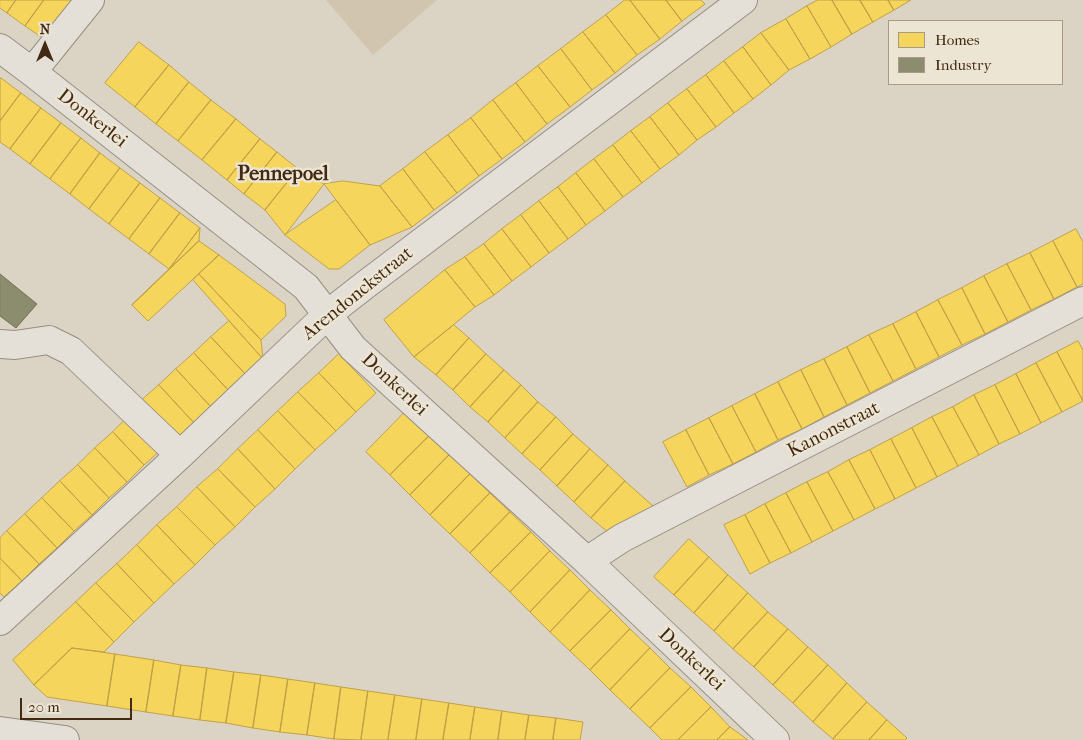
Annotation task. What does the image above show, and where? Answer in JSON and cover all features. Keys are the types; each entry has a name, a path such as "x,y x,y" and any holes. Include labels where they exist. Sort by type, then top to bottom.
{"street":[{"path":"32,72 90,0"},
{"name":"Arendonckstraat","path":"0,621 180,455 328,314 743,0"},
{"name":"Donkerlei","path":"0,48 306,287 353,348 586,561 775,740"},
{"name":"Kanonstraat","path":"586,561 622,538 1083,301"},
{"path":"0,344 15,345 49,340 71,351 180,455"},
{"path":"0,731 65,740"}],"shaded area":[{"path":"326,0 437,0 373,55"}],"building: Homes":[{"path":"0,0 16,0 7,13 0,8"},
{"path":"16,0 44,0 25,26 7,13"},
{"path":"44,0 72,0 44,39 25,26"},
{"path":"625,0 630,0 660,39 637,55 606,15"},
{"path":"630,0 666,0 682,21 660,39"},
{"path":"666,0 701,0 705,4 682,21"},
{"path":"818,0 832,0 852,34 831,47 807,6"},
{"path":"832,0 860,0 873,22 852,34"},
{"path":"860,0 888,0 894,10 873,22"},
{"path":"888,0 911,0 894,10"},
{"path":"807,6 831,47 810,59 786,19"},
{"path":"606,15 637,55 615,73 583,32"},
{"path":"786,19 810,59 789,70 761,33"},
{"path":"583,32 615,73 592,90 561,49"},
{"path":"761,33 789,70 771,85 743,47"},
{"path":"139,42 169,65 135,107 105,83"},
{"path":"743,47 771,85 753,99 724,61"},
{"path":"561,49 592,90 570,107 538,66"},
{"path":"724,61 753,99 734,113 706,75"},
{"path":"169,65 189,82 156,124 135,107"},
{"path":"538,66 570,107 547,124 516,83"},
{"path":"706,75 734,113 716,127 687,89"},
{"path":"1,78 21,93 0,121 0,80"},
{"path":"189,82 211,100 178,141 156,124"},
{"path":"516,83 547,124 525,142 493,100"},
{"path":"687,89 716,127 697,140 668,103"},
{"path":"21,93 41,108 10,149 0,142 0,121"},
{"path":"211,100 236,119 202,160 178,141"},
{"path":"493,100 525,142 502,159 471,118"},
{"path":"668,103 697,140 679,155 650,117"},
{"path":"41,108 61,123 30,164 10,149"},
{"path":"650,117 679,155 660,169 631,131"},
{"path":"471,118 502,159 479,176 448,135"},
{"path":"236,119 260,139 227,180 202,160"},
{"path":"61,123 81,138 50,179 30,164"},
{"path":"631,131 660,169 642,183 613,145"},
{"path":"448,135 479,176 457,193 425,152"},
{"path":"81,138 100,153 70,194 50,179"},
{"path":"260,139 277,152 244,194 227,180"},
{"path":"613,145 642,183 623,197 594,159"},
{"path":"277,152 298,169 265,210 244,194"},
{"path":"425,152 457,193 434,210 403,169"},
{"path":"100,153 120,168 89,209 70,194"},
{"path":"594,159 623,197 605,211 576,173"},
{"path":"120,168 140,183 109,224 89,209"},
{"path":"298,169 324,184 285,235 265,210"},
{"path":"403,169 434,210 412,227 380,186"},
{"path":"576,173 605,211 586,225 558,187"},
{"path":"343,181 380,186 412,227 370,245 324,184"},
{"path":"140,183 160,198 129,239 109,224"},
{"path":"558,187 586,225 568,239 539,201"},
{"path":"160,198 180,213 149,254 129,239"},
{"path":"336,200 370,245 339,269 329,269 285,235"},
{"path":"539,201 568,239 549,253 521,215"},
{"path":"180,213 200,228 169,269 149,254"},
{"path":"521,215 549,253 531,267 502,229"},
{"path":"200,228 199,241 132,305 169,269"},
{"path":"502,229 531,267 512,281 484,244"},
{"path":"1076,229 1083,242 1083,284 1077,287 1053,241"},
{"path":"199,241 219,255 148,321 132,305"},
{"path":"1053,241 1077,287 1054,299 1030,253"},
{"path":"484,244 512,281 494,295 465,257"},
{"path":"1030,253 1054,299 1031,310 1007,264"},
{"path":"219,255 285,304 286,316 261,340 199,274"},
{"path":"465,257 494,295 475,307 445,270"},
{"path":"1007,264 1031,310 1008,322 984,276"},
{"path":"445,270 475,307 414,357 384,320"},
{"path":"199,274 261,340 263,359 193,280"},
{"path":"984,276 1008,322 985,334 962,288"},
{"path":"962,288 985,334 962,345 938,300"},
{"path":"938,300 962,345 939,357 916,312"},
{"path":"916,312 939,357 916,369 893,324"},
{"path":"229,321 263,359 246,375 211,337"},
{"path":"893,324 916,369 893,381 869,335"},
{"path":"454,325 469,338 436,375 414,357"},
{"path":"869,335 893,381 870,393 847,347"},
{"path":"211,337 246,375 229,391 194,353"},
{"path":"469,338 486,354 453,390 436,375"},
{"path":"1078,341 1083,350 1083,401 1057,352"},
{"path":"847,347 870,393 847,405 824,359"},
{"path":"1057,352 1083,401 1062,412 1036,363"},
{"path":"194,353 229,391 211,407 176,369"},
{"path":"339,354 376,393 356,412 319,373"},
{"path":"486,354 504,370 470,407 453,390"},
{"path":"824,359 847,405 824,417 801,370"},
{"path":"1036,363 1062,412 1041,423 1016,374"},
{"path":"176,369 211,407 194,423 159,385"},
{"path":"504,370 521,385 488,422 470,407"},
{"path":"801,370 824,417 802,429 778,382"},
{"path":"319,373 356,412 336,431 298,392"},
{"path":"1016,374 1041,423 1020,434 995,385"},
{"path":"778,382 802,429 778,440 755,394"},
{"path":"159,385 194,423 176,439 142,400"},
{"path":"521,385 538,402 505,438 488,422"},
{"path":"995,385 1020,434 999,444 974,395"},
{"path":"298,392 336,431 315,450 278,411"},
{"path":"755,394 778,440 756,452 732,406"},
{"path":"974,395 999,444 979,455 953,407"},
{"path":"538,402 556,417 522,454 505,438"},
{"path":"732,406 756,452 733,464 709,418"},
{"path":"953,407 979,455 958,466 932,417"},
{"path":"278,411 315,450 295,469 258,430"},
{"path":"406,411 431,434 390,475 366,452"},
{"path":"130,415 162,449 144,465 113,432"},
{"path":"556,417 573,434 540,470 522,454"},
{"path":"932,417 958,466 937,477 912,428"},
{"path":"709,418 733,464 709,475 686,430"},
{"path":"912,428 937,477 916,488 891,439"},
{"path":"258,430 295,469 275,489 238,449"},
{"path":"686,430 709,475 687,487 663,442"},
{"path":"113,432 144,465 127,482 95,448"},
{"path":"431,434 450,454 410,495 390,475"},
{"path":"573,434 590,449 557,486 540,470"},
{"path":"891,439 916,488 895,499 870,450"},
{"path":"95,448 127,482 109,498 78,465"},
{"path":"238,449 275,489 255,507 218,469"},
{"path":"590,449 608,465 574,502 557,486"},
{"path":"870,450 895,499 875,509 849,460"},
{"path":"450,454 470,474 430,515 410,495"},
{"path":"849,460 875,509 854,520 828,472"},
{"path":"78,465 109,498 92,515 60,481"},
{"path":"608,465 625,481 591,518 574,502"},
{"path":"218,469 255,507 235,527 197,487"},
{"path":"828,472 854,520 833,531 807,482"},
{"path":"470,474 490,493 450,534 430,515"},
{"path":"60,481 92,515 74,531 42,498"},
{"path":"625,481 654,507 609,533 591,518"},
{"path":"807,482 833,531 812,542 786,493"},
{"path":"197,487 235,527 215,545 177,507"},
{"path":"490,493 510,512 470,553 450,534"},
{"path":"786,493 812,542 791,553 765,504"},
{"path":"42,498 74,531 57,548 25,514"},
{"path":"765,504 791,553 770,563 745,515"},
{"path":"177,507 215,545 195,565 157,525"},
{"path":"510,512 531,532 490,573 470,553"},
{"path":"25,514 57,548 39,564 7,531"},
{"path":"745,515 770,563 750,574 724,525"},
{"path":"157,525 195,565 174,584 137,545"},
{"path":"7,531 39,564 22,581 0,558 0,538"},
{"path":"531,532 550,551 510,592 490,573"},
{"path":"689,539 709,557 674,595 654,577"},
{"path":"137,545 174,584 154,603 117,564"},
{"path":"550,551 570,570 530,612 510,592"},
{"path":"709,557 728,575 694,613 674,595"},
{"path":"0,558 22,581 4,597 0,593"},
{"path":"117,564 154,603 134,622 96,583"},
{"path":"570,570 590,590 550,632 530,612"},
{"path":"728,575 748,593 714,631 694,613"},
{"path":"96,583 134,622 114,642 76,602"},
{"path":"590,590 611,610 570,651 550,632"},
{"path":"748,593 768,612 733,649 714,631"},
{"path":"76,602 114,642 104,652 72,648 34,685 13,660"},
{"path":"611,610 630,629 590,670 570,651"},
{"path":"768,612 788,629 754,667 733,649"},
{"path":"630,629 650,648 610,690 590,670"},
{"path":"788,629 808,647 773,685 754,667"},
{"path":"808,647 828,665 793,703 773,685"},
{"path":"72,648 115,654 107,706 47,697 34,685"},
{"path":"650,648 670,668 630,709 610,690"},
{"path":"115,654 154,660 146,712 107,706"},
{"path":"154,660 181,665 173,716 146,712"},
{"path":"181,665 207,668 200,720 173,716"},
{"path":"828,665 847,683 813,722 793,703"},
{"path":"207,668 234,672 226,723 200,720"},
{"path":"670,668 691,687 650,728 630,709"},
{"path":"234,672 261,675 253,728 226,723"},
{"path":"261,675 288,679 280,732 253,728"},
{"path":"288,679 315,683 307,735 280,732"},
{"path":"315,683 341,687 334,739 307,735"},
{"path":"847,683 867,702 833,739 813,722"},
{"path":"341,687 368,691 361,740 334,739"},
{"path":"691,687 711,707 678,740 662,740 650,728"},
{"path":"368,691 395,695 388,740 361,740"},
{"path":"395,695 422,699 416,740 388,740"},
{"path":"422,699 449,703 443,740 416,740"},
{"path":"867,702 887,720 869,740 834,740 833,739"},
{"path":"449,703 475,707 470,740 443,740"},
{"path":"475,707 502,711 498,740 470,740"},
{"path":"711,707 730,727 717,740 678,740"},
{"path":"502,711 529,715 525,740 498,740"},
{"path":"529,715 556,718 553,740 525,740"},
{"path":"556,718 583,722 580,740 553,740"},
{"path":"887,720 907,738 905,740 869,740"},
{"path":"730,727 748,740 717,740"}],"building: Industry":[{"path":"0,274 37,304 16,328 0,316"}],"district":[{"name":"Pennepoel","path":"283,175"}]}
